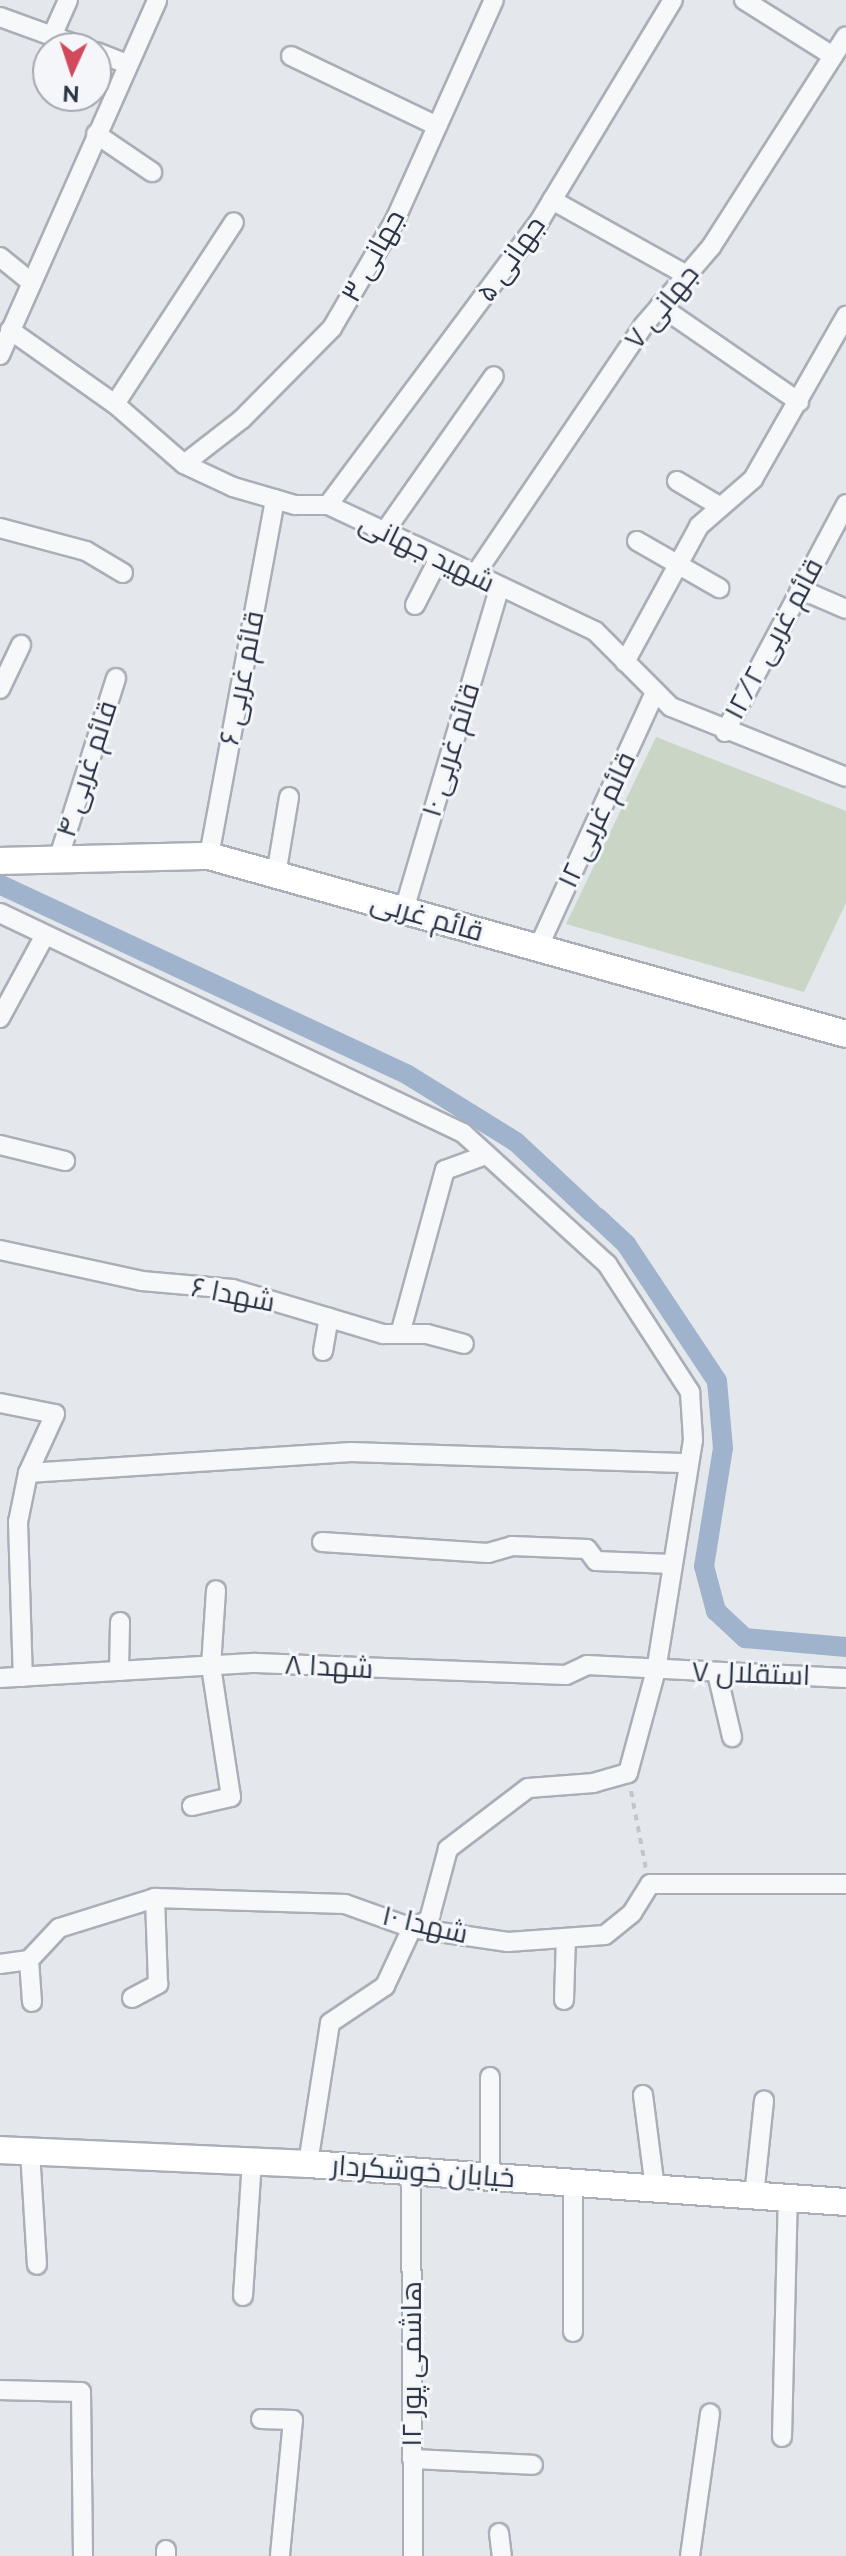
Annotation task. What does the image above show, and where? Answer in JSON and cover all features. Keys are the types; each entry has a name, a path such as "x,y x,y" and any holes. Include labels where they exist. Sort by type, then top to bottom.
{"main road":[{"name":"قائم غربی","path":"0,861 209,856 846,1034"},
{"name":"خیابان خوشکردار","path":"0,2150 308,2164 846,2202"}],"street":[{"path":"54,32 68,0"},
{"path":"0,355 30,281 157,0"},
{"name":"جهانی ۳","path":"184,464 242,419 332,328 395,220 494,0"},
{"name":"جهانی ۵","path":"328,505 552,200 673,0"},
{"path":"744,0 766,6 833,56"},
{"path":"0,17 41,32"},
{"name":"جهانی ۷","path":"474,576 567,434 660,306 711,247 846,36"},
{"path":"291,56 437,126"},
{"path":"112,58 127,64"},
{"path":"96,134 152,172"},
{"path":"552,200 687,275"},
{"path":"115,404 234,222"},
{"path":"0,257 30,281"},
{"path":"660,306 799,402"},
{"path":"625,662 699,526 753,479 846,316"},
{"name":"شهید جهانی","path":"10,330 115,404 184,464 275,499 328,505 385,531 499,589 595,631 671,707 725,732 846,777"},
{"path":"385,531 494,376"},
{"path":"677,481 721,507"},
{"name":"قائم غربی ۶","path":"209,856 275,499"},
{"name":"قائم غربی ۱۲/۲","path":"725,732 846,504"},
{"path":"0,528 86,551 123,573"},
{"path":"637,541 679,562 719,588"},
{"path":"415,605 439,558"},
{"name":"قائم غربی ۱۰","path":"404,910 499,589"},
{"path":"800,589 846,609"},
{"path":"0,689 21,645"},
{"name":"قائم غربی ۴","path":"58,860 116,678"},
{"name":"قائم غربی ۱۲","path":"538,948 655,692"},
{"path":"276,875 289,797"},
{"path":"0,913 463,1133 607,1264 650,1324 690,1392 689,1463 656,1670 628,1773 594,1783 528,1788 489,1814 448,1849 429,1920 412,1928 385,1986 330,2023 308,2164"},
{"path":"0,1018 45,935"},
{"path":"0,1145 65,1161"},
{"path":"400,1334 445,1170 486,1155"},
{"name":"شهدا ۶","path":"0,1250 142,1281 233,1289 329,1318 464,1344"},
{"path":"323,1351 329,1318"},
{"path":"0,1403 55,1414 28,1473 8,1564 23,1677"},
{"path":"28,1473 351,1452 689,1463"},
{"path":"322,1542 488,1553 512,1546 587,1549 596,1561 672,1564"},
{"path":"192,1806 231,1797 211,1666 216,1590"},
{"path":"119,1671 120,1622"},
{"name":"شهدا ۸","path":"0,1678 256,1663 566,1675 587,1665 656,1670"},
{"name":"استقلال ۷","path":"656,1670 846,1678"},
{"path":"717,1673 732,1737"},
{"path":"650,1884 846,1884"},
{"name":"شهدا ۱۰","path":"29,1960 59,1928 155,1898 345,1904 412,1928 508,1942 605,1935 632,1913 650,1884"},
{"path":"132,1998 158,1984 155,1898"},
{"path":"564,2000 566,1938"},
{"path":"0,1964 29,1960 32,2002"},
{"path":"490,2077 490,2177"},
{"path":"643,2095 655,2189"},
{"path":"754,2196 764,2101"},
{"path":"30,2151 37,2265"},
{"path":"243,2296 252,2161"},
{"name":"هاشمی پور ۱۲","path":"411,2172 413,2556"},
{"path":"573,2183 573,2332"},
{"path":"782,2437 788,2198"},
{"path":"0,2390 81,2392 83,2556"},
{"path":"690,2556 710,2413"},
{"path":"261,2419 293,2420 280,2556"},
{"path":"412,2459 533,2465"},
{"path":"499,2533 502,2556"}],"path":[{"path":"628,1773 650,1884"}],"green space":[{"path":"656,737 846,811 846,903 804,992 566,924"}],"waterway":[{"path":"1,885 408,1075 516,1142 592,1213"},
{"path":"597,1217 626,1244 717,1381 723,1448 704,1566 716,1611 745,1638 846,1647"}]}
